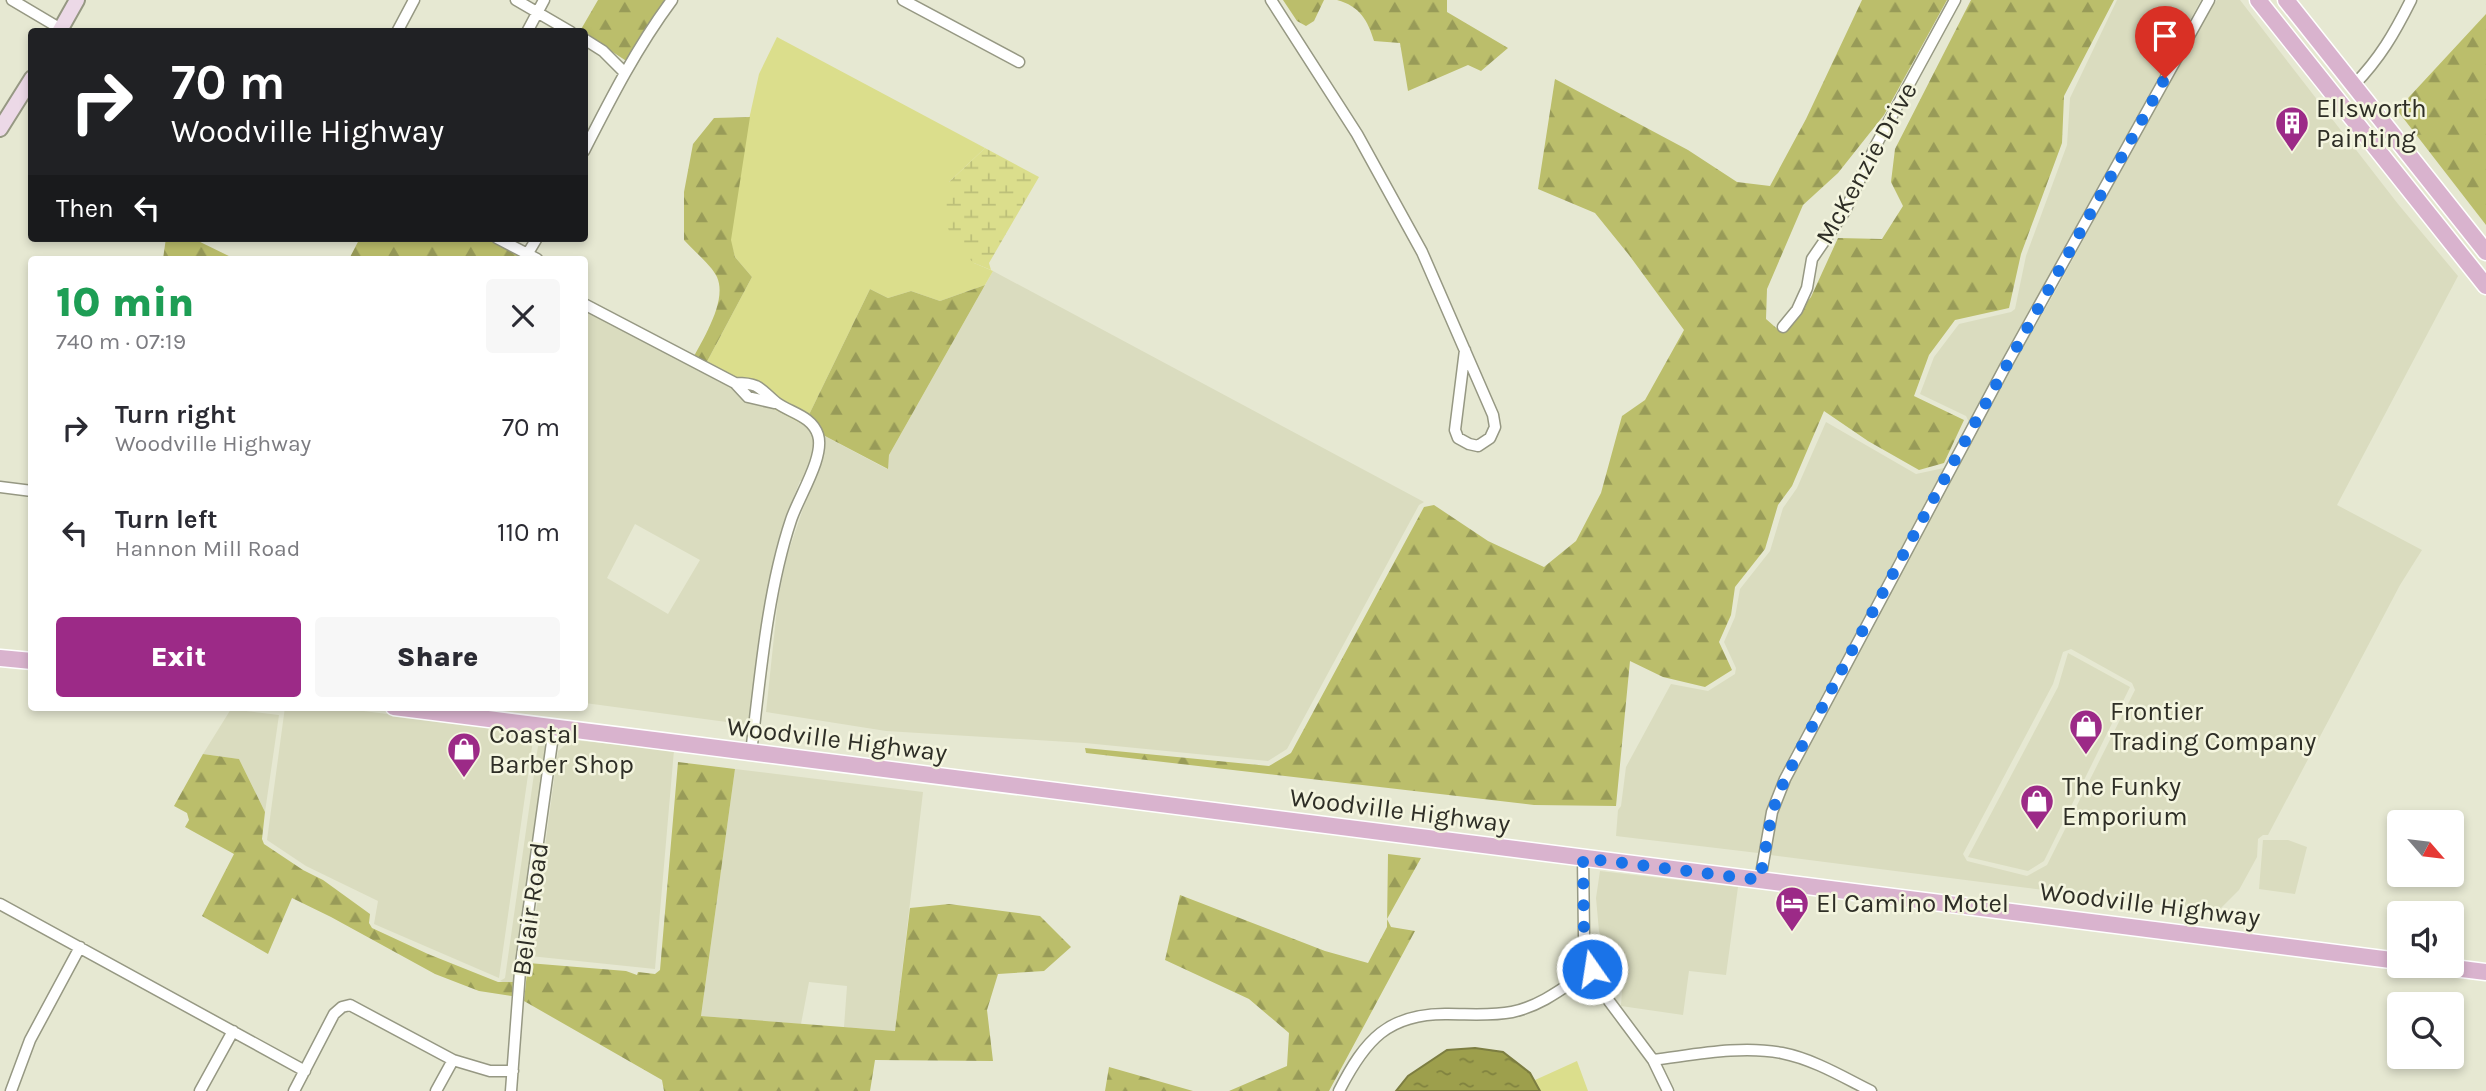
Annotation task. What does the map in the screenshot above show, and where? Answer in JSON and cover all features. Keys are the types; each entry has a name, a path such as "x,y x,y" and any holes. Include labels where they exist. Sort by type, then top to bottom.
{"main road":[{"path":"2258,0 2486,286"},
{"path":"2286,0 2486,252"},
{"path":"2377,149 2393,160 2422,171"},
{"path":"2425,208 2448,216 2471,232"},
{"path":"0,657 28,660"},
{"name":"Woodville Highway","path":"424,711 2387,959"},
{"path":"2464,969 2486,972"}],"street":[{"path":"12,0 57,28"},
{"path":"61,28 77,0"},
{"path":"399,28 414,0"},
{"path":"516,0 564,28"},
{"path":"529,28 544,0"},
{"path":"588,143 624,72 650,29 672,0"},
{"path":"903,0 1019,62"},
{"path":"1271,0 1370,157 1422,251 1465,350 1493,415 1495,426 1490,438 1478,446 1458,438 1455,429 1465,350"},
{"name":"McKenzie Drive","path":"1783,327 1797,310 1807,288 1812,259 1845,211 1876,145 1955,0"},
{"path":"1760,880 1772,812 1785,779 2005,367 2209,0"},
{"path":"2354,85 2377,61 2411,0"},
{"path":"588,42 603,51 624,72"},
{"path":"0,129 28,84"},
{"path":"505,242 533,256"},
{"path":"588,306 735,383 758,387 778,404 809,421 819,436 814,468 803,488 781,554 772,597 751,753"},
{"path":"0,487 28,490"},
{"name":"Belair Road","path":"511,1091 520,971 554,728"},
{"path":"1583,858 1584,936 1592,969 1609,1001 1653,1060 1668,1091"},
{"path":"0,904 305,1071"},
{"path":"11,1091 30,1040 80,947"},
{"path":"1339,1091 1363,1050 1382,1031 1402,1020 1426,1014 1493,1015 1516,1012 1545,1000 1592,969"},
{"path":"294,1091 334,1014 342,1007 350,1005 453,1060 490,1071 513,1071"},
{"path":"200,1091 233,1031"},
{"path":"1653,1060 1740,1050 1782,1052 1823,1066 1871,1091"},
{"path":"436,1091 453,1060"}],"shaded area":[{"path":"2117,0 2201,0 1969,422 1966,416 1920,394 1934,357 1959,324 2015,309 2026,256 2067,145 2070,98"},
{"path":"2217,0 2240,0 2398,204 2458,276 2337,505 2422,550 2400,585 2268,835 2258,839 2257,857 2239,890 2217,912 1770,855 1778,813 1790,782 2010,370 2207,13","holes":["2071,649 2132,683 2135,690 2047,865 2027,876 1967,861 1963,854 2053,684 2063,652"]},
{"path":"993,271 1424,502 1419,505 1287,749 1268,761 1085,743 886,731 766,712 778,599 787,556 811,485 800,481 775,552 766,596 749,725 588,703 588,311 887,469 889,455","holes":["635,524 700,560 668,614 607,578"]},
{"path":"1826,422 1916,474 1944,468 1779,776 1766,810 1758,853 1616,836 1626,767 1671,684 1708,691 1735,674 1736,668 1724,642 1735,617 1740,589 1770,551 1783,508 1797,488"},
{"path":"2068,653 2130,687 2044,861 2028,871 1968,857 2058,687"},
{"path":"230,711 279,715 265,812 239,759 203,754"},
{"path":"284,711 364,711 534,733 499,978 374,924 378,901 306,866 267,840"},
{"path":"572,740 674,750 655,969 530,956 558,751"},
{"path":"538,746 546,746 513,982 503,982 500,981 505,978"},
{"path":"735,769 923,792 895,1031 844,1027 847,986 809,982 801,1024 701,1016"},
{"path":"2263,840 2288,840 2307,847 2295,894 2259,889"},
{"path":"1600,871 1738,887 1726,975 1689,971 1683,1015 1621,1006 1622,990 1610,967 1599,931 1596,898"}],"green space":[{"path":"598,0 665,0 631,64 588,36 588,28 582,28"},
{"path":"1283,0 1324,0 1314,21 1306,26 1297,21"},
{"path":"1337,0 1447,0 1447,12 1508,48 1481,71 1468,65 1408,91 1400,43 1374,41 1362,15 1352,6"},
{"path":"1862,0 1947,0 1884,115 1838,173 1803,205 1767,289 1766,319 1782,333 1811,297 1838,238 1882,239 1903,206 1891,182 1895,149 1971,0 2114,0 2064,96 2062,143 2021,254 2009,308 1955,320 1929,355 1914,396 1964,420 1944,463 1919,470 1868,441 1824,411 1792,486 1778,505 1765,549 1735,587 1731,615 1719,642 1732,670 1705,687 1663,677 1630,661 1616,806 1534,805 1086,753 1085,748 1269,766 1291,753 1424,507 1434,505 1488,541 1544,567 1576,541 1601,493 1622,416 1645,400 1684,330 1595,213 1538,189 1555,79 1688,150 1737,182 1770,186 1806,119"},
{"path":"2486,14 2486,225 2397,110"},
{"path":"777,37 985,148 949,182 974,263 993,271 985,285 940,301 911,291 888,298 870,289 804,425 702,371 752,277 735,257 730,240 746,133 759,74"},
{"path":"750,117 731,240 735,257 752,277 702,371 690,364 712,322 719,298 719,287 711,268 684,240 684,192 693,144 714,118"},
{"path":"985,148 1039,177 989,263 991,270 974,263 953,244 944,215 949,182"},
{"path":"165,242 200,242 229,256 163,256"},
{"path":"358,242 494,242 519,256 351,256"},
{"path":"985,285 889,455 888,469 804,425 870,289 888,298 911,291 940,301"},
{"path":"203,754 239,759 265,812 262,839 264,844 323,880 370,914 369,923 372,928 498,982 513,982 512,996 479,991 435,974 292,898 268,954 202,916 234,854 185,827 189,820 187,813 174,806"},
{"path":"678,762 735,769 701,1016 895,1031 910,908 949,904 1040,916 1071,947 1044,971 998,974 987,1010 993,1061 875,1060 870,1091 664,1091 662,1080 524,1001 528,963 626,971 637,975 638,972 655,974 660,970"},
{"path":"1388,854 1421,858 1387,919"},
{"path":"1180,895 1325,951 1368,963 1387,927 1387,919 1391,927 1415,931 1329,1091 1229,1091 1287,1066 1289,1033 1249,999 1165,960"},
{"path":"1577,1061 1588,1091 1511,1091"},
{"path":"1109,1067 1193,1091 1105,1091"}],"water":[{"path":"1475,1048 1503,1052 1530,1073 1540,1091 1396,1091 1408,1076 1447,1050"}],"place":[{"name":"Ellsworth Painting","path":"2292,153"},
{"name":"Frontier Trading Company","path":"2086,756"},
{"name":"Coastal Barber Shop","path":"464,779"},
{"name":"The Funky Emporium","path":"2037,831"},
{"name":"El Camino Motel","path":"1792,933"}],"route":[{"path":"1592,969 1584,936 1583,858 1760,880 1772,812 1785,779 2005,367 2165,78"}]}
